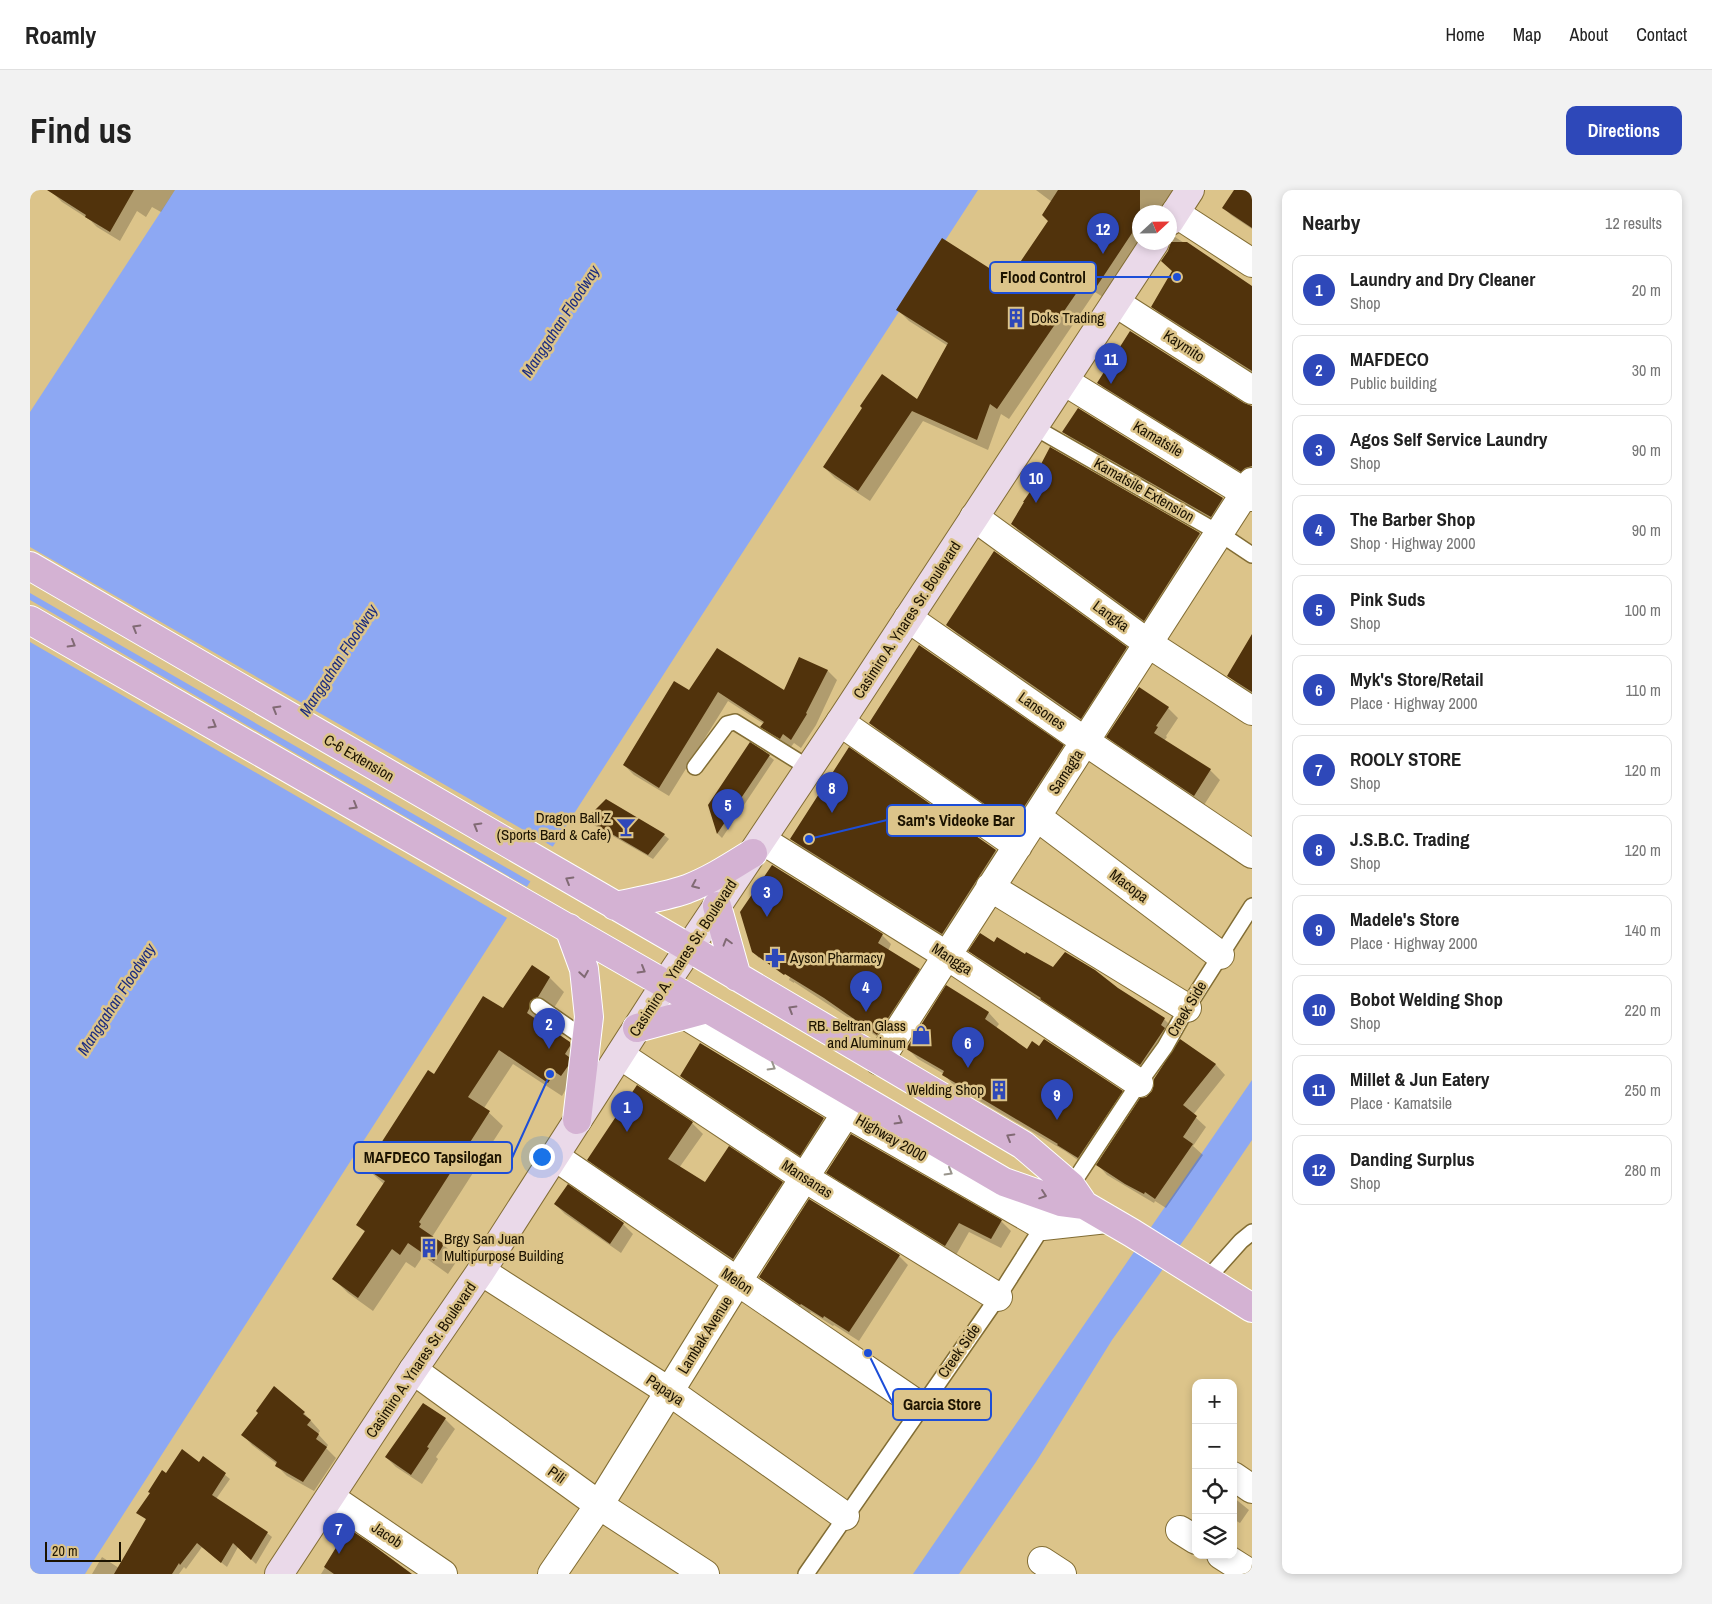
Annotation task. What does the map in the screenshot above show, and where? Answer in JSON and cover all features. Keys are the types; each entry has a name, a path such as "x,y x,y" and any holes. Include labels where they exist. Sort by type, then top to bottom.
{"main road":[{"path":"1177,210 1190,190"},
{"name":"Casimiro A. Ynares Sr. Boulevard","path":"280,1574 413,1370 481,1271 689,948 1150,250"},
{"name":"C-6 Extension","path":"30,566 689,948"},
{"path":"30,620 666,984"},
{"path":"610,903 652,899 688,888 722,873 758,846"},
{"path":"717,906 737,977"},
{"path":"561,924 584,969 589,1017 577,1120"},
{"name":"Highway 2000","path":"689,948 1022,1145 1107,1220 1132,1233 1252,1308"},
{"name":"Highway 2000","path":"666,984 696,1012 852,1104 1004,1182 1061,1202 1077,1195"},
{"path":"637,1028 696,1012"}],"street":[{"path":"1177,220 1252,263"},
{"name":"Kaymito","path":"1116,303 1252,390"},
{"name":"Kamatsile","path":"1064,382 1250,490"},
{"name":"Samagta","path":"879,1061 1149,644 1218,533 1250,490"},
{"name":"Langka","path":"974,517 1149,644 1252,711"},
{"name":"Lansones","path":"908,618 1086,742 1252,854"},
{"path":"840,722 1018,846"},
{"name":"Macopa","path":"1037,817 1220,955"},
{"name":"Mangga","path":"758,846 946,955 1138,1083"},
{"path":"990,887 1187,1008"},
{"name":"Mansanas","path":"620,1055 804,1178 998,1297"},
{"name":"Lambak Avenue","path":"552,1574 599,1505 737,1282 852,1104"},
{"name":"Highway 2000","path":"852,1104 1043,1226"},
{"name":"Melon","path":"554,1156 920,1406"},
{"path":"1043,1226 1107,1220"},
{"name":"Papaya","path":"481,1271 670,1392 845,1516"},
{"name":"Pili","path":"413,1370 599,1505 705,1574"},
{"path":"1237,1479 1252,1489"},
{"name":"Jacob","path":"330,1497 444,1574"},
{"path":"1227,1559 1251,1574"}],"lane":[{"name":"Kamatsile Extension","path":"1034,427 1218,533 1252,555"},
{"path":"694,767 727,724 735,722 809,768"},
{"name":"Creek Side","path":"1077,1195 1138,1083 1165,1047 1187,1008 1252,906"},
{"path":"538,1006 586,1040"},
{"name":"Creek Side","path":"806,1574 920,1406 998,1297 1043,1226"},
{"path":"1207,1279 1241,1241 1252,1232"}],"water":[{"name":"Manggahan Floodway","path":"175,190 978,190 687,638 85,1574 30,1574 30,412"},
{"path":"1252,1080 1252,1140 1191,1230 1112,1340 1036,1462 959,1574 913,1574"}],"pier":[{"path":"30,547 555,848 533,883 30,593"},
{"path":"30,600 529,888 509,919 30,642"}],"building":[{"path":"47,190 134,190 110,232"},
{"path":"1058,190 1140,190 1140,205 1132,205 1132,233 1095,289 1084,282 997,409 990,404 977,440 912,411 858,491 823,467 882,374 917,399 948,343 896,310 942,238 1008,280 1048,221 1042,215"},
{"path":"1234,190 1252,190 1252,228 1222,208"},
{"path":"1177,242 1187,242 1252,286 1252,371 1151,307 1172,271 1161,261 1168,251 1177,250"},
{"path":"1130,331 1244,403 1252,406 1252,466 1245,468 1241,472 1097,383"},
{"path":"1078,408 1223,498 1211,517 1062,432"},
{"path":"1050,447 1200,533 1144,621 1011,524 1023,502 1045,470 1040,466"},
{"path":"994,551 1127,647 1081,719 946,625"},
{"path":"1252,634 1252,692 1227,676"},
{"path":"919,645 1064,745 1013,824 869,723"},
{"path":"717,648 784,690 799,657 828,670 807,714 791,740 783,734 780,739 760,727 764,722 718,692 659,788 623,765 674,681 689,690"},
{"path":"1139,687 1169,707 1156,726 1158,727 1154,733 1211,769 1194,796 1106,737"},
{"path":"750,742 770,755 717,834 708,805"},
{"path":"849,747 996,850 942,934 790,839"},
{"name":"Dragon Ball Z (Sports Bard & Cafe)","path":"606,799 665,834 648,855 586,819"},
{"path":"772,865 883,934 878,943 920,969 877,1035 824,998 784,975 752,952 740,912"},
{"path":"980,933 994,942 997,937 1025,954 1026,952 1053,967 1065,952 1095,970 1118,988 1165,1018 1161,1025 1165,1028 1140,1065 968,951"},
{"path":"532,965 550,977 538,997 530,1001 527,1013 570,1042 570,1046 565,1054 569,1057 568,1066 561,1076 555,1072 548,1083 499,1050 468,1097 490,1111 419,1222 421,1224 419,1227 444,1244 434,1261 408,1243 400,1255 392,1249 358,1298 332,1279 365,1231 356,1225 385,1181 365,1168 428,1070 434,1074 483,996 503,1008"},
{"path":"946,985 989,1012 985,1019 1027,1049 1032,1041 1039,1046 1044,1039 1123,1091 1078,1158 1058,1144 942,1075 944,1071 906,1049"},
{"path":"1180,1039 1216,1064 1183,1105 1197,1116 1183,1137 1193,1144 1155,1199 1145,1192 1144,1194 1125,1184 1096,1165 1140,1098 1146,1097 1152,1091 1154,1079"},
{"path":"700,1043 824,1118 800,1156 680,1076"},
{"path":"637,1085 693,1122 668,1159 705,1182 729,1146 783,1182 733,1259 587,1160"},
{"path":"851,1134 1002,1220 991,1239 959,1223 945,1246 826,1173"},
{"path":"568,1184 624,1223 610,1244 554,1204"},
{"path":"809,1199 900,1255 849,1332 824,1316 823,1318 800,1305 759,1277"},
{"path":"274,1386 305,1412 303,1414 311,1420 307,1425 319,1434 316,1439 327,1447 303,1482 275,1466 277,1462 241,1435 258,1413 256,1411"},
{"path":"423,1403 446,1418 411,1475 385,1457"},
{"path":"182,1449 199,1462 203,1456 226,1473 212,1495 268,1532 251,1560 233,1543 221,1563 197,1543 172,1574 114,1574 146,1519 136,1513 150,1493 148,1492 162,1470 166,1473"},
{"path":"348,1528 412,1574 334,1574 324,1567"}],"place":[{"name":"Danding Surplus","path":"1103,254"},
{"name":"Flood Control","path":"1177,277"},
{"name":"Doks Trading","path":"1016,318"},
{"name":"Millet & Jun Eatery","path":"1111,384"},
{"name":"Bobot Welding Shop","path":"1036,503"},
{"name":"J.S.B.C. Trading","path":"832,813"},
{"name":"Dragon Ball Z (Sports Bard & Cafe)","path":"626,827"},
{"name":"Pink Suds","path":"728,830"},
{"name":"Sam's Videoke Bar","path":"809,839"},
{"name":"Agos Self Service Laundry","path":"767,917"},
{"name":"Ayson Pharmacy","path":"775,958"},
{"name":"The Barber Shop","path":"866,1012"},
{"name":"RB. Beltran Glass and Aluminum","path":"921,1035"},
{"name":"MAFDECO","path":"549,1049"},
{"name":"Myk's Store/Retail","path":"968,1068"},
{"name":"MAFDECO Tapsilogan","path":"550,1074"},
{"name":"Welding Shop","path":"999,1090"},
{"name":"Madele's Store","path":"1057,1120"},
{"name":"Laundry and Dry Cleaner","path":"627,1132"},
{"name":"Brgy San Juan Multipurpose Building","path":"429,1248"},
{"name":"Garcia Store","path":"868,1353"},
{"name":"ROOLY STORE","path":"339,1554"}]}
